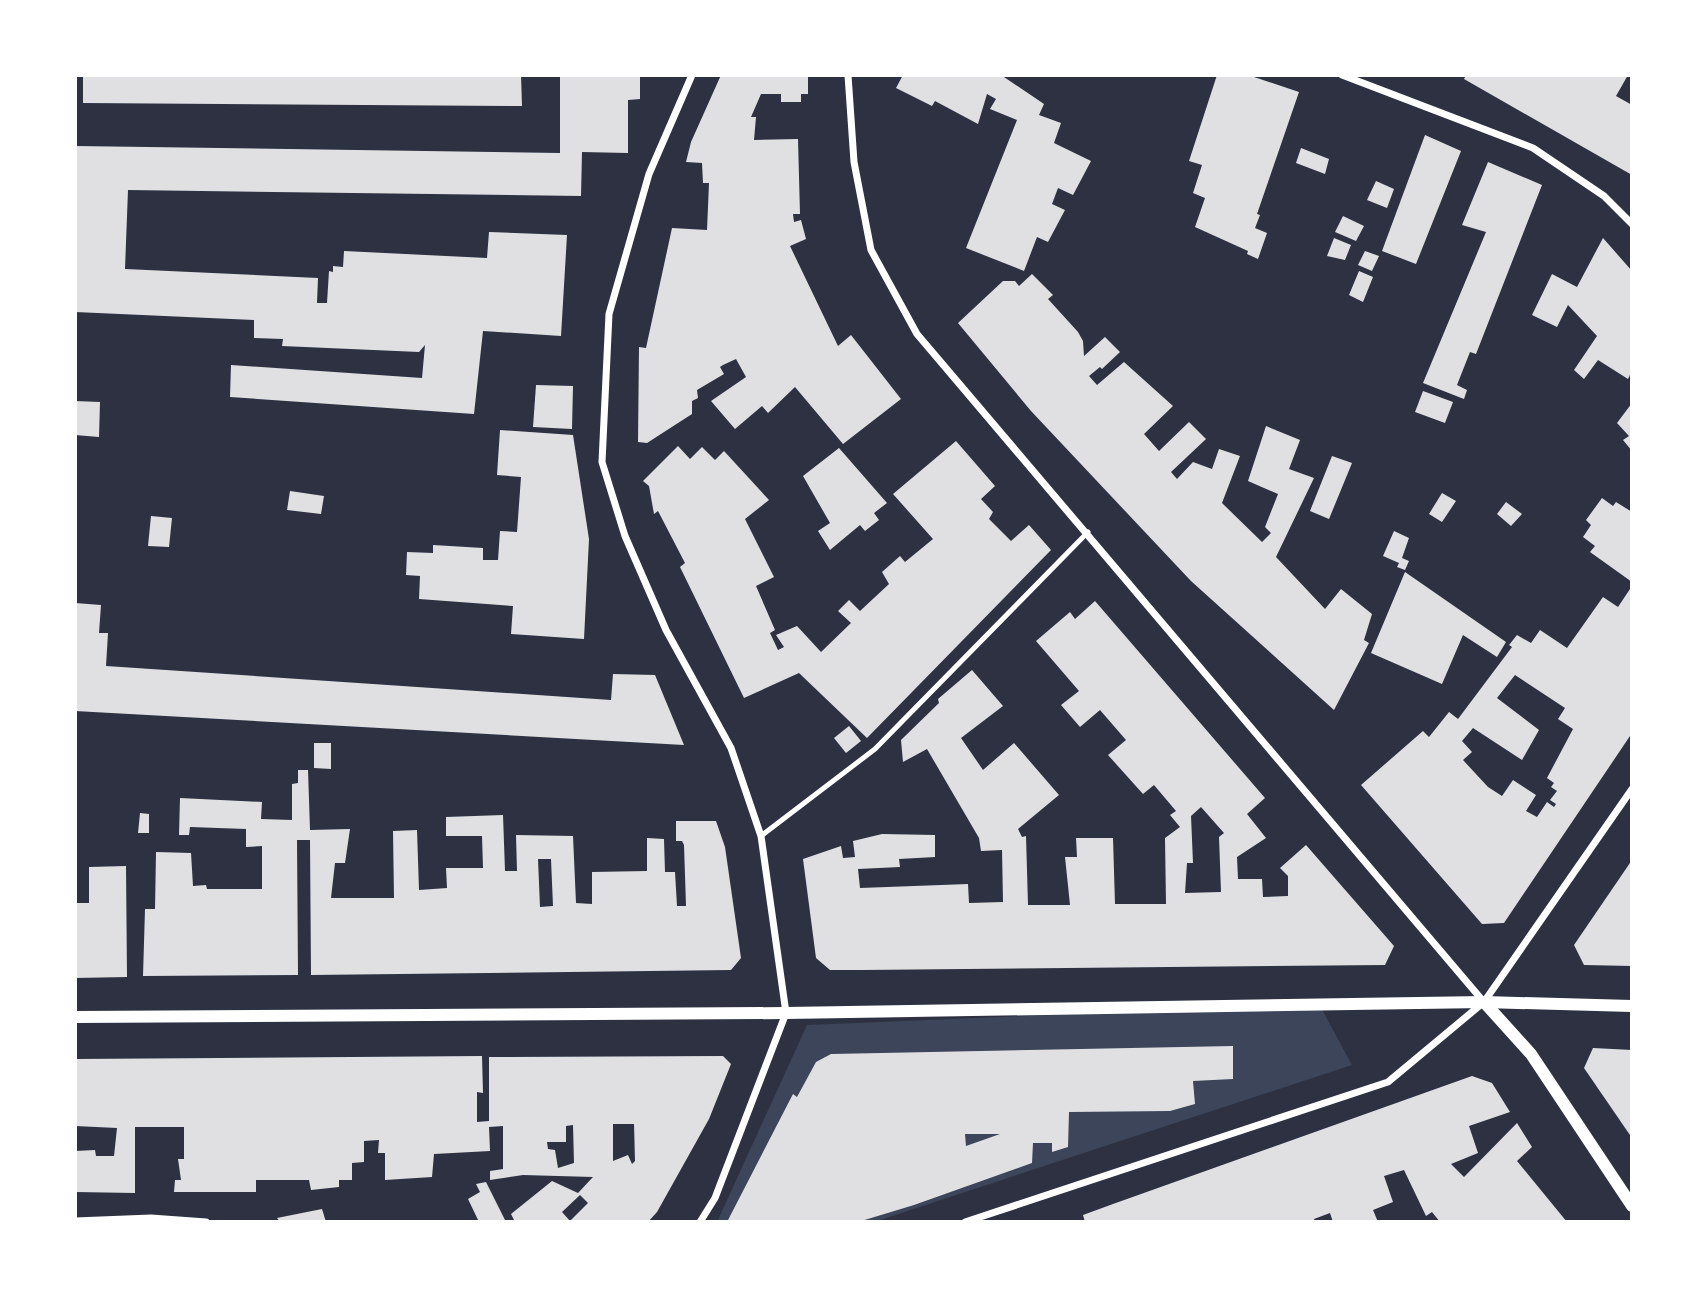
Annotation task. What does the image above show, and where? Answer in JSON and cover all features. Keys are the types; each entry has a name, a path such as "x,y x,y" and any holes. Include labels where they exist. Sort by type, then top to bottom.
{"street":[{"path":"692,75 649,174 609,314 602,462 625,536 666,630 730,748 761,836 786,1013 715,1198 701,1222"},
{"path":"848,75 854,162 872,250 917,334 1531,1055 1632,1206"},
{"path":"1342,75 1533,148 1604,197 1632,224"},
{"path":"965,1222 1388,1082 1484,1002 1632,789"},
{"path":"75,1017 786,1013 1484,1002 1632,1006"},
{"path":"75,1221 151,1218 206,1222"}],"lane":[{"path":"761,836 874,749 1088,532"}],"shaded area":[{"path":"1319,1004 1352,1065 874,1222 717,1222 807,1025"}],"building":[{"path":"83,75 521,75 522,106 83,103"},
{"path":"560,75 640,75 640,99 628,100 628,153 582,152 581,196 128,190 125,269 318,278 317,303 327,303 329,271 333,272 333,266 343,267 344,251 487,258 489,232 567,235 561,336 483,331 474,414 230,397 231,365 422,378 425,345 419,352 282,346 283,339 254,338 254,320 75,312 75,146 560,153"},
{"path":"721,75 808,75 808,94 801,94 801,102 781,102 781,94 761,94 751,117 756,117 754,140 798,139 800,214 793,214 794,222 801,220 806,239 790,246 838,346 851,335 901,399 843,444 795,387 768,413 762,406 735,429 711,401 746,377 736,359 720,367 724,374 697,390 698,398 692,401 692,414 647,443 638,442 639,347 646,348 672,228 707,230 709,183 703,183 702,163 686,162 691,142"},
{"path":"903,75 1001,75 1044,104 1039,115 1061,123 1054,143 1091,161 1073,195 1058,188 1052,204 1065,210 1048,242 1037,237 1024,271 966,248 1017,120 990,109 996,99 987,94 978,124 935,101 932,106 896,88"},
{"path":"1217,75 1248,75 1299,92 1257,214 1260,215 1255,228 1267,233 1258,259 1247,254 1248,251 1195,227 1205,198 1193,193 1202,165 1189,161"},
{"path":"1466,75 1628,75 1616,96 1632,105 1632,175 1464,79"},
{"path":"1425,135 1461,151 1416,264 1382,251"},
{"path":"1301,148 1329,159 1325,174 1296,163"},
{"path":"1488,162 1542,185 1476,354 1470,352 1457,385 1467,390 1464,399 1423,383 1486,232 1462,225"},
{"path":"1376,181 1394,189 1387,208 1367,200"},
{"path":"1343,216 1364,226 1356,241 1335,232"},
{"path":"1334,238 1351,245 1345,260 1327,256"},
{"path":"1603,238 1632,271 1632,371 1628,379 1598,360 1584,379 1574,370 1597,336 1568,305 1557,327 1532,315 1552,274 1577,287"},
{"path":"1365,251 1379,256 1372,271 1358,265"},
{"path":"1359,271 1373,277 1363,302 1349,295"},
{"path":"1032,274 1053,295 1048,299 1078,332 1083,341 1084,356 1105,337 1120,352 1102,369 1100,367 1089,376 1097,385 1124,362 1173,406 1144,434 1159,451 1189,422 1206,439 1171,472 1177,479 1193,462 1212,469 1219,449 1240,456 1222,503 1262,542 1271,533 1265,527 1278,494 1248,481 1266,426 1300,440 1289,469 1314,478 1276,557 1325,609 1341,589 1372,614 1364,640 1369,643 1334,710 1191,581 1031,411 958,323 1003,281 1015,281 1019,286"},
{"path":"536,385 573,386 572,429 533,427"},
{"path":"1423,391 1453,402 1445,423 1415,412"},
{"path":"75,401 100,402 99,437 75,435"},
{"path":"1632,403 1632,451 1623,440 1629,436 1617,423"},
{"path":"500,430 573,435 589,539 584,639 511,634 513,606 419,599 420,576 406,575 407,552 433,553 433,545 483,548 483,560 498,560 500,531 517,532 521,477 497,475"},
{"path":"956,441 995,486 981,499 993,512 989,519 1011,541 1029,525 1051,550 867,738 799,673 744,698 680,567 685,563 658,511 654,514 649,486 643,481 678,446 690,459 702,447 715,460 724,451 769,500 745,519 774,577 756,586 775,630 770,633 778,650 784,647 776,635 797,626 821,652 851,623 838,611 849,600 860,611 889,584 882,572 900,556 905,562 933,539 893,494"},
{"path":"839,448 887,503 874,513 879,520 865,531 860,525 830,550 818,531 830,523 803,476"},
{"path":"1332,456 1352,463 1329,519 1310,511"},
{"path":"290,491 324,496 321,514 287,510"},
{"path":"1442,493 1456,501 1442,522 1429,514"},
{"path":"1602,498 1613,506 1616,502 1632,512 1632,582 1590,552 1595,546 1583,537 1591,525 1586,520"},
{"path":"1506,502 1522,514 1511,526 1497,514"},
{"path":"151,516 172,518 169,547 148,546"},
{"path":"1394,531 1409,538 1402,558 1409,561 1405,570 1397,567 1399,563 1383,556"},
{"path":"1405,572 1506,642 1497,657 1463,635 1442,684 1371,653"},
{"path":"1632,586 1632,733 1504,923 1482,924 1361,785 1423,731 1429,737 1449,712 1458,719 1512,647 1509,645 1517,635 1531,643 1540,630 1567,648 1603,597 1618,607","holes":["1515,675 1565,708 1558,719 1573,729 1547,778 1554,783 1551,787 1557,791 1550,800 1556,804 1554,807 1547,802 1537,817 1526,811 1536,795 1513,780 1502,796 1488,787 1463,760 1472,752 1462,741 1473,728 1522,760 1539,730 1497,698"]},
{"path":"1095,601 1265,798 1247,814 1266,838 1237,857 1238,879 1262,879 1263,897 1288,896 1288,876 1280,868 1306,845 1394,946 1385,965 830,970 816,958 803,859 841,846 843,858 855,857 853,841 882,834 935,835 935,857 899,859 900,867 858,869 860,888 968,884 969,903 1003,902 1002,850 981,851 979,838 927,749 903,762 901,740 939,703 938,699 972,670 1003,706 961,738 983,770 1014,743 1059,795 1018,829 1022,837 1026,836 1028,905 1070,905 1065,857 1077,857 1076,838 1113,838 1115,904 1166,904 1165,838 1180,827 1170,815 1176,811 1154,785 1143,794 1108,755 1126,740 1100,710 1080,727 1061,705 1079,691 1036,641 1070,612 1075,619","holes":["1201,807 1224,833 1219,837 1221,892 1185,893 1187,863 1193,863 1191,816"]},
{"path":"75,603 101,605 99,633 108,633 106,666 611,700 613,674 655,675 684,745 75,711"},
{"path":"849,726 861,741 846,753 834,738"},
{"path":"314,743 331,743 331,769 314,768"},
{"path":"298,770 308,770 310,830 350,829 345,863 335,863 331,898 394,898 393,831 417,830 419,890 447,888 446,868 483,868 482,836 446,836 446,817 503,815 505,871 517,871 516,835 573,836 576,903 592,904 592,872 647,871 647,838 664,839 665,872 675,872 677,906 686,906 684,845 682,841 676,841 676,821 716,821 725,847 741,958 731,970 311,975 310,840 297,840 298,975 143,976 145,909 155,909 156,852 191,853 193,886 206,885 207,889 262,889 262,846 246,847 246,829 190,827 189,835 179,835 180,798 262,802 261,819 292,820 292,784 298,783","holes":["538,859 551,859 553,906 540,907"]},
{"path":"140,813 149,814 149,833 138,833"},
{"path":"1632,860 1632,966 1584,965 1574,945"},
{"path":"126,866 127,977 75,978 75,903 89,903 89,867"},
{"path":"1233,1046 1233,1079 1193,1081 1195,1104 1170,1111 1069,1112 1068,1147 1052,1152 1052,1143 1033,1143 1032,1163 858,1222 727,1222 793,1094 797,1097 816,1062 831,1054","holes":["965,1134 1000,1134 966,1146"]},
{"path":"1593,1048 1632,1050 1632,1138 1584,1068"},
{"path":"482,1056 483,1093 477,1092 477,1122 489,1121 489,1057 723,1056 731,1064 709,1119 657,1212 648,1222 515,1222 511,1214 552,1181 578,1193 593,1177 523,1175 490,1180 490,1171 503,1169 503,1126 489,1127 490,1151 434,1154 432,1177 385,1180 385,1153 378,1153 379,1140 364,1141 364,1162 352,1163 352,1180 339,1180 339,1187 311,1190 309,1180 256,1180 256,1192 174,1192 175,1180 181,1180 178,1159 184,1159 184,1127 135,1127 135,1193 75,1192 75,1151 95,1150 96,1156 114,1156 117,1128 75,1126 75,1059","holes":["613,1124 634,1124 635,1161 632,1164 628,1155 613,1161","573,1125 574,1163 558,1168 555,1150 548,1149 547,1142 566,1142 566,1126","580,1195 588,1203 570,1221 562,1212"]},
{"path":"1472,1076 1492,1083 1510,1112 1469,1126 1478,1153 1451,1164 1464,1177 1517,1123 1532,1147 1517,1161 1567,1222 1440,1222 1432,1212 1426,1216 1404,1170 1384,1176 1393,1202 1373,1210 1378,1222 1333,1222 1330,1213 1314,1219 1315,1222 1085,1222 1083,1215"},
{"path":"486,1182 506,1222 479,1222 468,1199 480,1192 476,1184"},
{"path":"322,1209 326,1222 280,1222 277,1218"}]}
